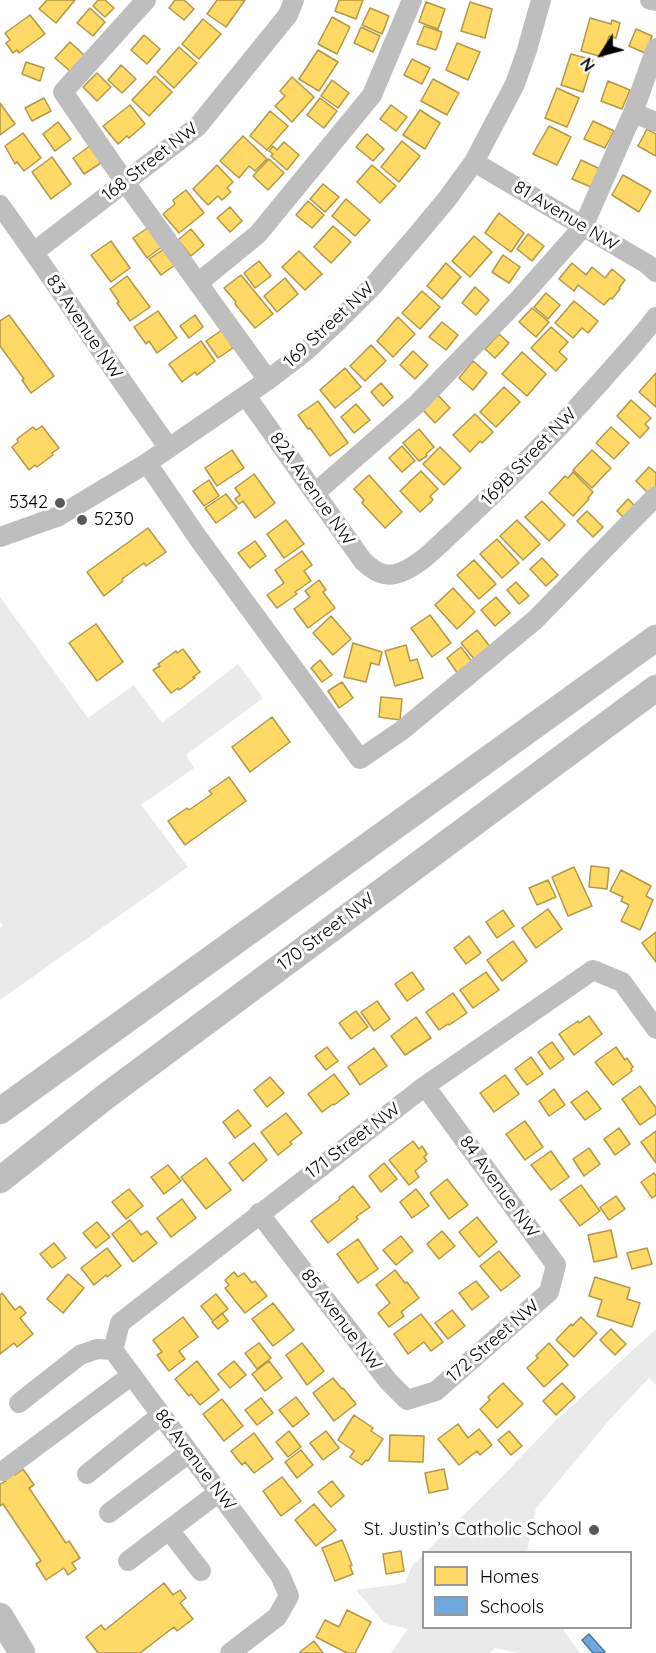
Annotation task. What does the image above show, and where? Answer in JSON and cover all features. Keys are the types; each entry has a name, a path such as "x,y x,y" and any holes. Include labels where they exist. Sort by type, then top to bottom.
{"main road":[{"path":"0,1111 656,638"},
{"name":"170 Street NW","path":"0,1180 105,1097 656,688"},
{"path":"0,1616 22,1653"}],"street":[{"path":"146,0 63,92 124,182 268,380"},
{"name":"168 Street NW","path":"34,252 198,126 288,15 294,0"},
{"path":"198,283 258,234 372,95 412,0"},
{"name":"169 Street NW","path":"0,537 60,516 147,463 246,396 307,350 372,287 447,200 474,162 515,84 541,0"},
{"path":"650,0 656,2"},
{"path":"315,493 417,404 521,297 583,227 633,113 656,48"},
{"path":"633,113 656,122"},
{"name":"81 Avenue NW","path":"474,162 647,264 656,272"},
{"name":"83 Avenue NW","path":"0,205 119,380 169,448"},
{"name":"169B Street NW","path":"385,575 405,571 416,564 473,514 594,389 656,317"},
{"name":"82A Avenue NW","path":"246,396 363,561 378,573 385,575"},
{"path":"147,463 198,538 360,759 401,731 534,620 656,496"},
{"name":"171 Street NW","path":"113,1350 120,1323 425,1086 593,970 622,982 656,1029"},
{"name":"84 Avenue NW","path":"425,1086 556,1265 549,1292"},
{"name":"85 Avenue NW","path":"259,1213 388,1381 407,1400 436,1391"},
{"name":"172 Street NW","path":"436,1391 549,1292"},
{"path":"19,1403 81,1355 97,1349 113,1350"},
{"name":"86 Avenue NW","path":"113,1350 280,1575 289,1596 277,1617 230,1653"},
{"path":"3,1471 132,1375"},
{"path":"87,1474 162,1415"},
{"path":"109,1513 189,1453"},
{"path":"128,1562 219,1492"},
{"path":"170,1530 201,1571"}],"shaded area":[{"path":"0,597 88,718 134,685 162,723 238,664 263,698 186,755 194,768 141,805 188,867 0,1000 0,928 3,926 0,921"},
{"path":"656,1329 656,1385 649,1378 611,1418 536,1508 527,1551 427,1551 502,1477 553,1423"},
{"path":"422,1556 422,1629 563,1629 580,1653 519,1653 495,1648 490,1653 391,1653 408,1629 384,1623 356,1590 405,1583 412,1566"}],"building: Homes":[{"path":"47,0 75,0 56,23 39,9"},
{"path":"98,0 105,0 114,8 105,17 93,6"},
{"path":"175,0 184,0 194,9 184,20 169,8"},
{"path":"217,0 245,0 226,27 207,14"},
{"path":"339,0 363,0 356,19 335,11"},
{"path":"426,2 445,9 438,29 419,22"},
{"path":"470,2 492,9 485,38 461,31"},
{"path":"90,8 105,22 93,36 77,23"},
{"path":"370,8 389,16 382,34 362,25"},
{"path":"30,15 45,34 19,53 17,50 13,53 6,43 10,40 5,33"},
{"path":"332,17 350,27 337,54 318,44"},
{"path":"590,18 611,24 612,20 620,23 616,38 609,36 603,57 581,51"},
{"path":"203,19 221,34 199,59 182,44"},
{"path":"424,26 442,32 436,50 417,44"},
{"path":"361,27 380,36 373,52 354,43"},
{"path":"636,29 652,36 645,53 629,46"},
{"path":"144,35 160,49 147,64 131,50"},
{"path":"70,42 85,56 70,71 55,58"},
{"path":"457,43 480,52 468,80 446,70"},
{"path":"179,47 197,63 174,88 157,72"},
{"path":"318,50 338,62 319,91 299,79"},
{"path":"571,54 593,60 583,92 561,85"},
{"path":"412,59 430,68 422,84 404,75"},
{"path":"26,62 44,68 40,81 22,74"},
{"path":"121,65 136,79 122,93 108,80"},
{"path":"97,73 111,87 97,101 83,87"},
{"path":"155,76 172,92 149,116 132,100"},
{"path":"292,77 314,97 292,122 275,106 285,96 280,91"},
{"path":"433,79 459,93 447,115 421,101"},
{"path":"332,80 349,93 338,108 321,96"},
{"path":"608,81 630,90 622,109 601,101"},
{"path":"557,88 579,98 567,127 545,118"},
{"path":"44,98 51,111 32,121 25,108"},
{"path":"320,98 337,111 324,128 307,115"},
{"path":"0,103 15,124 0,135"},
{"path":"130,105 145,124 118,144 103,126"},
{"path":"391,105 407,117 396,131 380,119"},
{"path":"420,110 440,123 425,149 403,135"},
{"path":"270,111 288,126 267,150 250,136"},
{"path":"593,121 614,131 605,148 584,139"},
{"path":"58,122 71,139 55,151 43,134"},
{"path":"549,126 571,137 557,165 533,154"},
{"path":"647,129 656,134 656,156 638,146"},
{"path":"23,133 41,158 24,171 17,162 15,164 5,146"},
{"path":"367,134 384,149 373,161 356,147"},
{"path":"243,136 267,159 255,171 249,166 239,178 220,161"},
{"path":"402,141 420,156 399,182 381,167"},
{"path":"284,142 299,155 287,170 271,156 273,154 269,151 273,146 277,150"},
{"path":"90,146 101,163 84,174 73,158"},
{"path":"52,157 71,184 51,199 32,172"},
{"path":"269,159 284,173 268,190 253,176"},
{"path":"581,160 600,169 591,187 572,179"},
{"path":"217,165 233,182 227,188 231,192 222,200 218,196 208,205 193,189"},
{"path":"372,165 396,186 380,203 357,182"},
{"path":"623,175 651,191 639,212 612,195"},
{"path":"323,184 339,197 325,212 310,199"},
{"path":"186,190 204,213 179,233 163,214 175,204 173,200"},
{"path":"346,199 370,220 355,236 332,216"},
{"path":"308,201 324,215 312,228 296,215"},
{"path":"230,207 242,221 230,232 217,218"},
{"path":"499,213 524,233 511,252 485,233"},
{"path":"333,226 351,242 331,263 314,247"},
{"path":"149,227 163,246 147,258 133,238"},
{"path":"191,229 204,245 191,256 178,240"},
{"path":"528,234 544,246 532,261 517,249"},
{"path":"474,236 492,252 470,277 452,261"},
{"path":"111,241 130,268 111,282 91,255"},
{"path":"164,249 175,265 161,275 149,259"},
{"path":"299,251 322,274 305,290 282,267"},
{"path":"503,255 520,267 509,283 492,272"},
{"path":"259,261 271,276 255,288 244,273"},
{"path":"446,263 461,277 442,299 427,286"},
{"path":"572,263 586,275 592,267 605,278 612,269 625,280 612,299 610,298 604,305 578,285 574,291 559,279"},
{"path":"241,275 273,314 255,328 224,288"},
{"path":"127,276 150,307 130,321 110,289"},
{"path":"285,278 298,294 277,312 264,296"},
{"path":"475,287 489,300 476,315 462,303"},
{"path":"422,291 440,307 420,329 402,313"},
{"path":"546,293 560,305 548,319 534,307"},
{"path":"574,301 598,321 588,333 582,328 573,338 555,323"},
{"path":"532,308 549,322 536,337 519,322"},
{"path":"158,311 177,338 157,353 149,341 146,344 134,327"},
{"path":"9,315 54,376 31,393 22,380 24,379 0,346 0,321"},
{"path":"195,315 203,327 189,338 180,326"},
{"path":"398,317 415,334 393,357 377,341"},
{"path":"442,322 458,335 446,350 429,337"},
{"path":"551,327 568,342 559,352 567,359 556,371 531,348"},
{"path":"222,330 233,348 218,358 206,341"},
{"path":"499,334 509,343 495,358 485,349"},
{"path":"201,341 215,361 197,375 195,372 182,382 169,364"},
{"path":"371,345 386,361 365,381 350,366"},
{"path":"413,351 428,365 415,379 400,365"},
{"path":"522,352 546,374 527,396 502,374"},
{"path":"473,361 487,373 473,390 459,378"},
{"path":"345,368 361,387 335,408 320,390"},
{"path":"656,373 656,407 639,392"},
{"path":"381,383 393,397 383,406 371,392"},
{"path":"504,387 520,402 496,427 480,412"},
{"path":"437,394 450,408 435,423 422,409"},
{"path":"631,400 651,418 645,424 649,428 640,438 617,416"},
{"path":"318,401 348,443 330,456 298,415"},
{"path":"356,404 370,420 354,433 341,417"},
{"path":"475,414 493,432 470,452 453,435"},
{"path":"42,426 59,448 37,467 35,465 29,470 12,447 18,442 17,439 33,427 36,430"},
{"path":"611,427 629,443 614,459 596,443"},
{"path":"419,429 434,447 426,454 427,456 419,461 403,443"},
{"path":"402,446 415,461 402,472 389,458"},
{"path":"440,447 461,468 444,485 423,464"},
{"path":"232,450 244,468 217,486 205,468"},
{"path":"592,450 611,468 592,488 573,470"},
{"path":"649,467 656,473 656,487 649,494 636,481"},
{"path":"421,471 438,489 430,496 433,500 420,512 400,491"},
{"path":"573,472 593,492 573,516 549,493 565,476 568,478"},
{"path":"254,474 275,503 255,518 243,501 239,504 235,499 240,495 235,488"},
{"path":"369,475 402,512 385,528 362,503 364,500 354,489"},
{"path":"209,480 219,496 204,506 193,491"},
{"path":"226,494 237,508 216,523 205,508"},
{"path":"628,499 637,508 626,520 617,511"},
{"path":"542,501 565,525 549,541 525,517"},
{"path":"587,511 603,527 593,537 577,521"},
{"path":"286,520 304,544 284,558 267,534"},
{"path":"517,520 540,544 523,560 500,536"},
{"path":"148,528 166,552 146,566 144,563 104,596 87,572"},
{"path":"497,539 519,563 502,578 480,554"},
{"path":"255,541 266,556 250,568 238,553"},
{"path":"302,551 312,565 304,571 311,581 277,608 267,595 284,583 275,570"},
{"path":"542,558 558,575 546,586 530,569"},
{"path":"474,560 496,584 479,599 457,575"},
{"path":"319,580 326,590 323,592 335,608 308,628 294,609 310,597 305,591"},
{"path":"516,582 529,596 519,604 507,590"},
{"path":"453,588 475,612 457,629 435,605"},
{"path":"496,597 510,613 495,626 481,610"},
{"path":"430,615 451,643 432,657 411,628"},
{"path":"331,616 351,639 333,655 313,633"},
{"path":"96,624 123,662 97,681 69,643"},
{"path":"477,630 491,648 475,660 461,643"},
{"path":"353,643 382,652 379,665 371,663 366,682 344,677"},
{"path":"406,645 410,661 417,659 423,678 395,686 385,651"},
{"path":"461,647 473,663 458,674 447,658"},
{"path":"183,649 200,672 179,690 178,688 171,693 153,670 176,651 177,653"},
{"path":"320,660 332,675 322,682 311,668"},
{"path":"342,682 353,698 339,708 328,691"},
{"path":"381,697 402,699 400,720 379,717"},
{"path":"272,717 290,742 250,772 232,747"},
{"path":"229,777 246,801 185,845 168,821 212,794 209,791"},
{"path":"591,866 609,868 607,889 589,887"},
{"path":"574,867 592,906 568,916 552,877"},
{"path":"621,870 651,886 646,896 653,900 640,930 621,921 629,905 621,901 623,897 610,891"},
{"path":"548,880 556,897 537,905 529,888"},
{"path":"548,909 562,929 536,948 522,928"},
{"path":"503,910 514,926 497,938 486,922"},
{"path":"656,932 656,962 642,943"},
{"path":"469,936 481,953 466,964 454,948"},
{"path":"513,941 527,961 502,981 487,960"},
{"path":"412,972 424,989 407,1001 395,984"},
{"path":"486,972 499,990 473,1008 460,990"},
{"path":"453,993 467,1013 439,1030 426,1012"},
{"path":"377,1001 390,1019 374,1031 361,1012"},
{"path":"356,1011 368,1027 351,1039 339,1023"},
{"path":"589,1016 602,1034 574,1055 559,1034"},
{"path":"416,1017 431,1038 405,1055 391,1036"},
{"path":"552,1042 564,1059 550,1069 538,1052"},
{"path":"327,1047 338,1061 326,1070 315,1056"},
{"path":"616,1047 633,1067 632,1071 613,1085 595,1062"},
{"path":"374,1048 387,1066 360,1085 348,1067"},
{"path":"531,1057 543,1074 527,1085 515,1069"},
{"path":"334,1074 349,1094 322,1112 308,1094"},
{"path":"505,1075 519,1094 494,1112 480,1093"},
{"path":"270,1077 284,1093 267,1107 254,1090"},
{"path":"640,1086 656,1108 656,1114 640,1125 622,1099"},
{"path":"554,1089 565,1105 549,1116 539,1101"},
{"path":"587,1091 601,1109 585,1120 571,1102"},
{"path":"238,1110 251,1126 235,1138 223,1122"},
{"path":"286,1113 302,1133 278,1155 261,1132"},
{"path":"525,1121 543,1147 525,1160 506,1134"},
{"path":"619,1128 630,1144 615,1155 604,1139"},
{"path":"656,1131 656,1163 641,1142"},
{"path":"413,1141 419,1149 422,1146 427,1154 424,1157 427,1161 415,1171 419,1177 409,1185 389,1160"},
{"path":"254,1143 267,1160 243,1181 229,1163"},
{"path":"589,1148 600,1164 584,1176 573,1159"},
{"path":"551,1151 569,1177 551,1190 531,1165"},
{"path":"206,1158 231,1190 206,1209 181,1177"},
{"path":"384,1163 397,1179 381,1192 369,1176"},
{"path":"168,1165 181,1181 164,1194 151,1177"},
{"path":"654,1173 656,1195 652,1198 641,1182"},
{"path":"447,1179 468,1205 449,1219 430,1193"},
{"path":"581,1185 600,1211 580,1226 560,1200"},
{"path":"353,1186 370,1207 328,1243 311,1221"},
{"path":"129,1189 143,1206 126,1219 112,1202"},
{"path":"416,1189 429,1206 412,1218 400,1202"},
{"path":"616,1196 625,1209 609,1220 600,1207"},
{"path":"182,1199 196,1218 171,1237 157,1218"},
{"path":"477,1217 497,1242 479,1257 459,1232"},
{"path":"130,1220 141,1235 147,1231 157,1243 133,1262 112,1234"},
{"path":"97,1222 110,1237 96,1248 83,1233"},
{"path":"611,1230 617,1257 594,1262 588,1235"},
{"path":"442,1231 455,1246 439,1259 427,1244"},
{"path":"401,1236 413,1251 396,1265 383,1250"},
{"path":"358,1239 378,1269 358,1283 337,1254"},
{"path":"54,1243 66,1258 52,1268 40,1254"},
{"path":"107,1248 121,1266 94,1285 81,1268"},
{"path":"647,1248 652,1264 632,1269 627,1253"},
{"path":"499,1251 520,1276 501,1291 480,1266"},
{"path":"395,1270 419,1298 401,1312 404,1316 389,1327 378,1313 390,1303 376,1285"},
{"path":"234,1272 238,1277 244,1273 252,1283 255,1281 267,1296 245,1313 225,1288 229,1285 225,1280"},
{"path":"68,1274 84,1288 63,1313 47,1299"},
{"path":"595,1277 630,1288 627,1299 640,1303 632,1327 597,1316 602,1300 589,1296"},
{"path":"476,1281 489,1297 472,1310 459,1293"},
{"path":"2,1293 15,1310 20,1306 26,1313 20,1318 33,1334 17,1347 14,1343 0,1354 0,1295"},
{"path":"216,1294 228,1309 213,1321 201,1306"},
{"path":"273,1303 294,1330 273,1346 252,1319"},
{"path":"452,1310 465,1326 448,1339 435,1323"},
{"path":"222,1313 228,1321 218,1329 212,1322"},
{"path":"421,1314 443,1342 431,1351 424,1342 408,1354 394,1334"},
{"path":"183,1317 198,1337 179,1351 185,1359 169,1371 157,1355 162,1352 153,1340"},
{"path":"581,1317 597,1333 574,1357 556,1340"},
{"path":"611,1329 626,1344 615,1355 600,1340"},
{"path":"259,1343 271,1358 257,1369 245,1353"},
{"path":"302,1343 324,1371 307,1385 286,1355"},
{"path":"549,1343 568,1365 544,1387 527,1368"},
{"path":"197,1361 219,1390 200,1405 175,1379"},
{"path":"234,1361 246,1375 230,1388 218,1374"},
{"path":"269,1361 282,1378 265,1391 252,1374"},
{"path":"333,1378 356,1404 334,1421 313,1393"},
{"path":"503,1383 523,1404 497,1428 480,1409 490,1400 488,1397"},
{"path":"562,1383 575,1397 556,1415 543,1401"},
{"path":"296,1397 309,1414 293,1427 279,1410"},
{"path":"261,1398 273,1413 257,1425 245,1410"},
{"path":"222,1399 243,1426 224,1441 203,1414"},
{"path":"354,1415 373,1428 371,1431 383,1439 368,1461 366,1460 362,1465 350,1457 354,1451 338,1440"},
{"path":"458,1424 468,1438 479,1429 492,1445 480,1455 477,1451 459,1465 438,1439"},
{"path":"289,1431 301,1447 288,1457 276,1442"},
{"path":"326,1431 339,1448 323,1460 310,1443"},
{"path":"509,1431 522,1446 511,1455 498,1440"},
{"path":"254,1433 273,1459 254,1473 245,1462 242,1465 231,1451"},
{"path":"390,1435 424,1436 423,1462 389,1461"},
{"path":"301,1450 313,1465 297,1478 285,1462"},
{"path":"23,1469 34,1485 29,1488 66,1543 69,1541 80,1558 72,1563 76,1569 68,1575 64,1568 46,1580 36,1564 41,1561 3,1504 0,1506 0,1484 6,1481 4,1478 13,1472 15,1475"},
{"path":"444,1469 448,1489 429,1493 425,1473"},
{"path":"282,1477 301,1501 281,1516 263,1491"},
{"path":"332,1481 344,1496 331,1507 318,1492"},
{"path":"314,1504 336,1530 316,1546 295,1520"},
{"path":"342,1540 352,1565 350,1566 353,1574 335,1581 322,1548"},
{"path":"401,1551 404,1571 386,1574 383,1554"},
{"path":"164,1583 173,1595 180,1590 186,1598 180,1603 193,1619 177,1631 174,1627 140,1653 98,1653 86,1637 101,1625 105,1630"},
{"path":"347,1610 371,1622 355,1653 347,1653 316,1637 325,1620 339,1627"},
{"path":"314,1641 323,1653 300,1653 300,1652"}],"building: Schools":[{"path":"589,1634 605,1652 593,1653 582,1640"}],"place":[{"name":"5342","path":"60,503"},
{"name":"5230","path":"82,520"},
{"name":"St. Justin’s Catholic School","path":"594,1530"}]}
